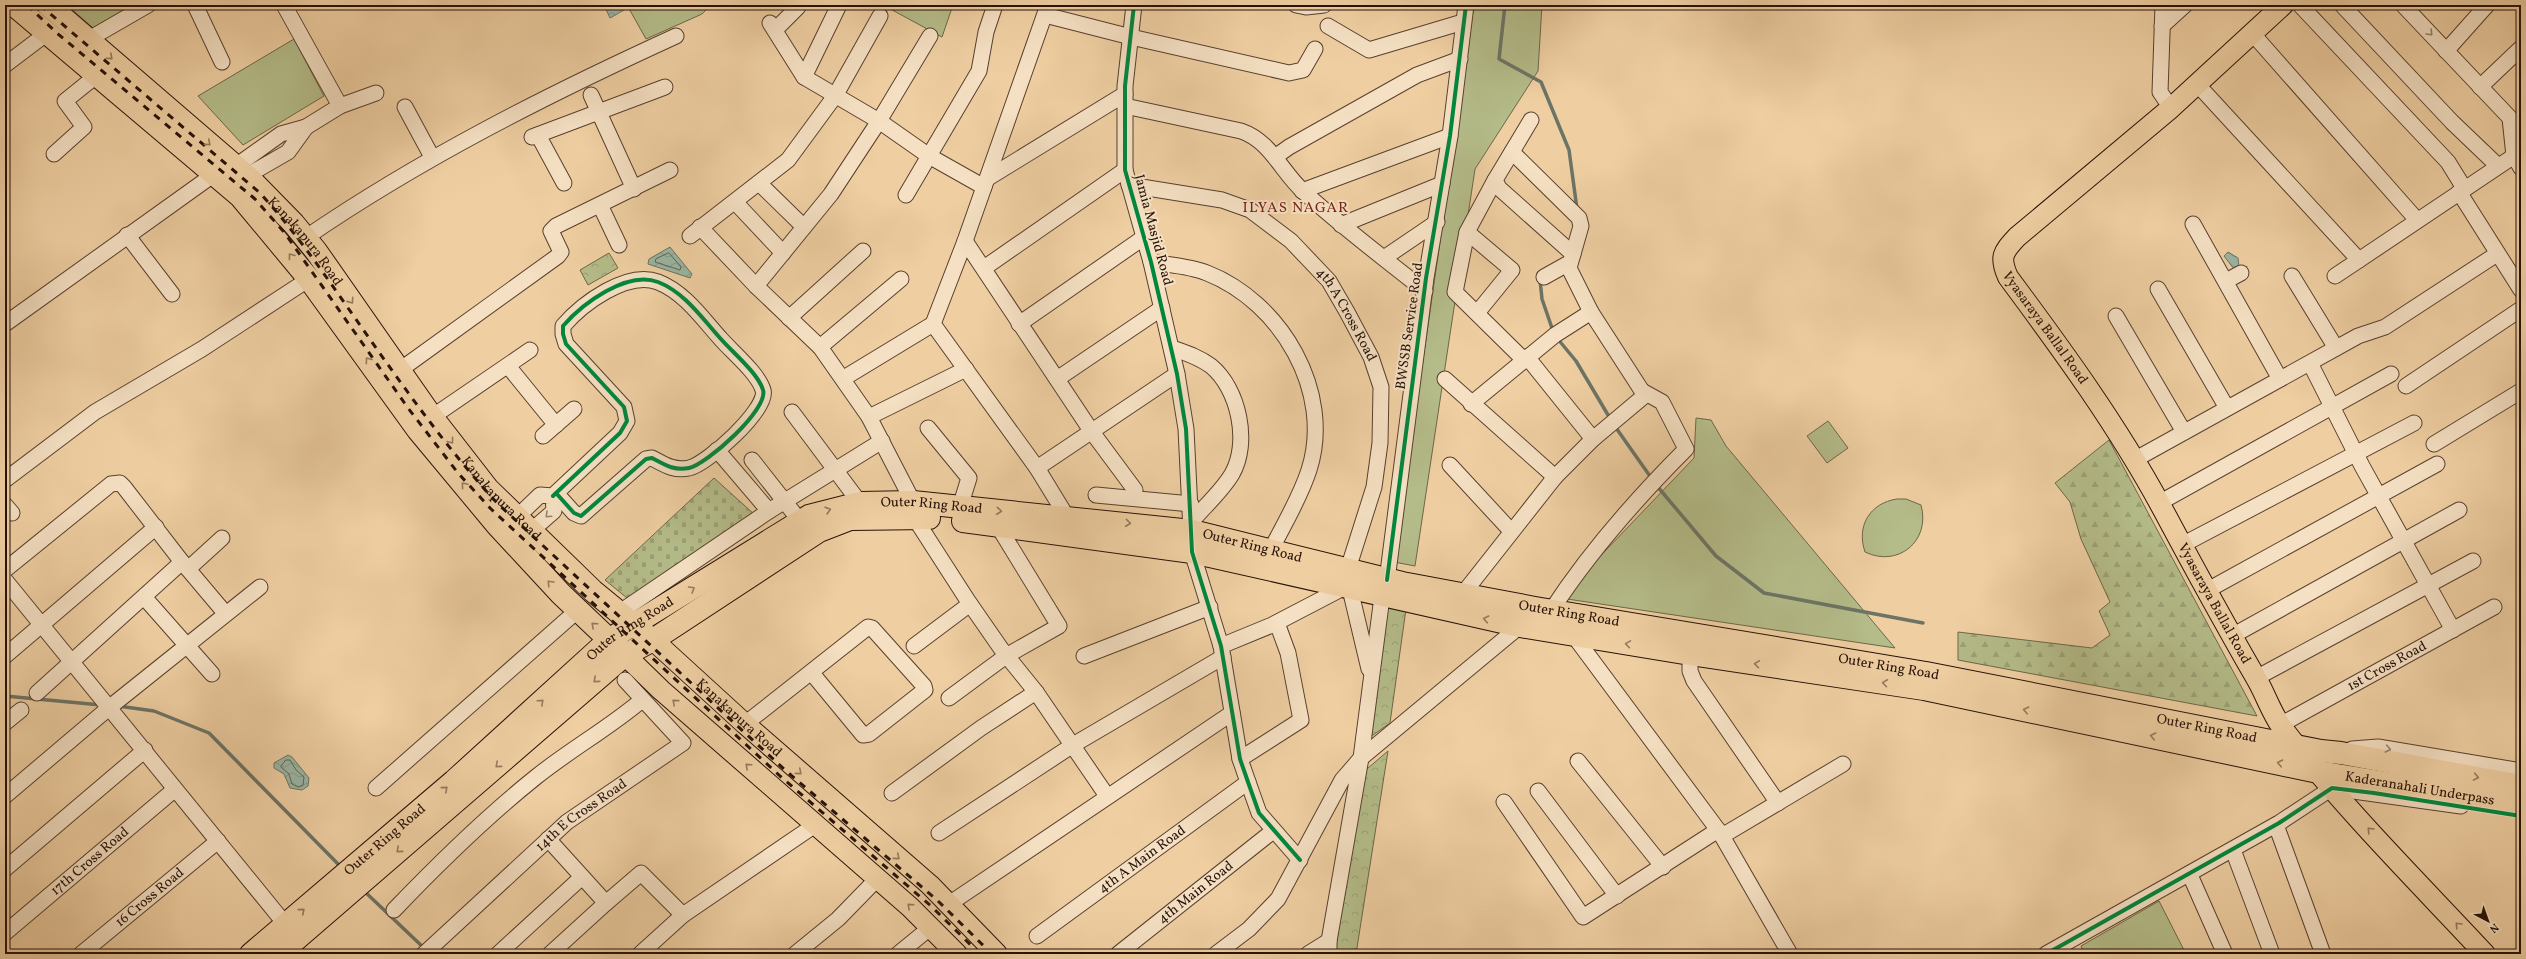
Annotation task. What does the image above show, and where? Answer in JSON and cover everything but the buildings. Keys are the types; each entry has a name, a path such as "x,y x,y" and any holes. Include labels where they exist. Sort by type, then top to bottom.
{"highway":[{"name":"Kanakapura Road","path":"14,5 46,34 240,196 391,376 432,417 488,489 594,591 628,618 652,640"},
{"name":"Kanakapura Road","path":"48,5 90,39 242,172 294,224 316,251 391,376 418,430 497,525 578,610 625,655"},
{"name":"Outer Ring Road","path":"279,954 353,879 454,781 610,639 628,618 810,516 860,503 914,510 954,519 998,526 1192,552 1347,582 1384,588 1462,595 1551,611 1926,672 2298,746 2320,761"},
{"name":"Outer Ring Road","path":"251,954 286,925 353,879 625,655 652,640 819,531 850,519 914,510 960,507 1067,517 1192,526 1270,550 1347,582"},
{"name":"Outer Ring Road","path":"1384,588 1520,626 1574,636 1924,689 2320,761"},
{"name":"Kaderanahali Underpass","path":"2320,761 2341,753 2521,786"},
{"name":"Kaderanahali Underpass","path":"2320,761 2521,804"}],"main road":[{"name":"Vyasaraya Ballal Road","path":"2283,5 2170,108 2017,237 2004,251 2003,265 2008,277 2071,362 2134,460 2160,503 2206,591 2256,678 2280,725 2298,746"},
{"name":"Kanakapura Road","path":"652,640 745,724 930,885 997,954"},
{"name":"Kanakapura Road","path":"625,655 661,690 814,825 877,878 931,927 957,954"},
{"path":"2320,761 2332,788 2485,954"}],"street":[{"path":"90,39 148,5"},
{"path":"195,5 222,62"},
{"path":"284,5 340,106"},
{"path":"804,77 839,5"},
{"path":"906,195 979,71 986,32 995,5"},
{"name":"Jamia Masjid Road","path":"1134,5 1125,100 1125,170 1151,262 1177,374 1186,429 1191,504 1192,552 1210,607 1222,652 1240,759 1248,782 1259,813 1273,831 1300,860"},
{"path":"1296,5 1306,7 1324,5"},
{"name":"BWSSB Service Road","path":"1329,948 1361,758 1425,291 1450,136 1466,5"},
{"path":"2163,5 2160,92 2170,108"},
{"path":"2162,26 2185,5"},
{"path":"2300,5 2448,162 2498,254 2521,290"},
{"path":"2342,5 2452,122 2498,166"},
{"path":"2446,51 2487,5"},
{"path":"2335,276 2498,166 2517,162 2516,123 2404,6"},
{"path":"798,7 772,26 804,77 879,121 929,156 986,183"},
{"path":"844,378 933,324 986,183 1046,10 1131,37 1289,73 1303,70 1316,49"},
{"path":"880,16 835,96 788,160 759,184 695,232 756,286 820,347 844,378 869,417 882,441 914,510 970,604 1006,656 1036,692 1107,796"},
{"path":"1328,26 1369,50 1463,22"},
{"path":"2252,33 2416,220"},
{"path":"5,65 46,34"},
{"path":"305,238 432,157 558,90 676,36"},
{"path":"756,286 831,194 879,121 930,36"},
{"path":"2480,87 2521,48"},
{"path":"1275,157 1288,147 1417,75 1460,59"},
{"path":"54,154 84,127 65,101 96,76"},
{"path":"2197,84 2360,260"},
{"path":"564,183 535,136 665,87"},
{"path":"242,172 281,134 306,127 340,106 376,93"},
{"path":"591,95 597,112 634,189"},
{"path":"986,183 1125,100 1241,131 1254,136 1275,157 1302,191 1341,225 1425,291"},
{"path":"405,107 432,157"},
{"path":"1531,120 1495,180 1467,232 1455,292 1477,313 1530,355 1593,438"},
{"path":"1302,191 1450,136"},
{"path":"1512,152 1576,215 1581,226 1572,257 1544,276"},
{"path":"391,376 558,256 561,252 552,234 553,229 670,170"},
{"path":"984,268 1125,170"},
{"path":"5,324 127,235 213,175"},
{"path":"1462,595 1511,531 1556,478 1593,438 1643,397 1642,391 1591,312 1572,257 1558,241 1499,188 1495,180"},
{"path":"759,184 804,227"},
{"path":"1341,225 1442,184"},
{"name":"4th A Cross Road","path":"1129,185 1222,200 1250,210 1291,241 1329,281 1347,312 1371,357 1381,386 1380,442 1374,487 1347,582"},
{"path":"734,202 783,253"},
{"path":"600,205 619,245"},
{"path":"1384,258 1436,222"},
{"path":"2192,224 2226,281 2280,379"},
{"path":"1467,232 1512,270 1477,313"},
{"path":"127,235 172,294"},
{"path":"1019,324 1143,238"},
{"path":"965,241 1092,432 1135,490"},
{"path":"789,318 863,251"},
{"path":"2134,460 2358,336 2384,327 2498,254"},
{"path":"1151,262 1207,273 1240,291 1269,316 1288,342 1301,367 1312,396 1315,434 1309,470 1270,550"},
{"path":"2226,281 2241,273"},
{"path":"2292,276 2336,348"},
{"path":"5,480 95,412 202,349 309,279"},
{"path":"524,524 540,495 554,494 620,433 627,421 624,407 566,344 563,334 563,326 570,318 608,289 619,285 649,279 658,282 673,291 699,314 751,372 763,390 763,398 757,410 700,465 689,468 667,467 652,458 646,459 581,516 574,513 554,494"},
{"path":"820,347 901,279"},
{"path":"2158,289 2227,408"},
{"path":"1057,379 1162,308"},
{"path":"2406,386 2521,309"},
{"path":"1471,404 1561,330 1591,312"},
{"path":"2116,316 2184,432"},
{"path":"933,324 1037,468 1067,517"},
{"path":"1172,348 1195,356 1212,367 1221,377 1235,406 1241,430 1239,453 1232,474 1192,526"},
{"path":"432,417 530,350"},
{"path":"2310,363 2355,454 2453,630"},
{"path":"508,366 556,425"},
{"path":"869,417 966,369"},
{"path":"1037,468 1177,374"},
{"path":"2160,503 2391,374"},
{"path":"1445,379 1471,404 1556,478"},
{"path":"1551,611 1579,568 1648,488 1686,448 1662,402 1642,391"},
{"path":"2434,444 2521,391"},
{"path":"543,436 574,409"},
{"path":"792,412 860,503"},
{"path":"2182,545 2414,423"},
{"path":"928,428 969,478 960,507"},
{"path":"628,618 769,511 836,471 882,441"},
{"path":"717,450 769,511"},
{"path":"752,460 800,521"},
{"path":"1450,464 1511,531"},
{"path":"2206,591 2437,464"},
{"path":"5,570 111,484 120,483 185,565 226,613"},
{"path":"524,524 554,510 554,494"},
{"path":"1096,495 1191,504"},
{"path":"2232,636 2459,510"},
{"path":"949,698 1006,656 1059,626 998,526"},
{"path":"5,656 156,527"},
{"path":"37,693 72,664 144,597 222,538"},
{"path":"2256,678 2473,561"},
{"path":"5,580 40,626 145,750 174,790 218,841 286,925"},
{"path":"939,833 1073,745 1222,652 1277,623 1347,582 1372,678"},
{"path":"5,796 109,708 260,587"},
{"path":"144,597 185,646 212,674"},
{"path":"914,646 970,604"},
{"path":"1084,656 1210,607"},
{"name":"1st Cross Road","path":"2280,725 2494,607"},
{"path":"376,788 578,610"},
{"path":"1240,759 1301,720 1288,653 1277,623"},
{"path":"1216,954 1249,929 1278,899 1342,780 1361,758 1520,626"},
{"path":"745,724 865,628 870,627 924,686 925,690 869,734 863,735 811,672"},
{"path":"1574,636 1720,833 1790,954"},
{"path":"1690,654 1690,671 1694,681 1778,803"},
{"name":"14th E Cross Road","path":"428,950 567,822 682,743 625,680"},
{"path":"892,793 981,728 1036,692"},
{"path":"394,910 442,860 521,790 642,700"},
{"path":"5,723 21,710"},
{"path":"949,904 1232,713"},
{"path":"2320,761 2378,747 2521,771"},
{"path":"5,869 145,750"},
{"path":"1578,761 1662,867"},
{"path":"1504,802 1583,917 1662,867 1720,833 1778,803 1843,764"},
{"name":"4th A Main Road","path":"1037,936 1248,782"},
{"path":"2046,954 2064,950 2276,825 2332,788 2374,793 2521,816"},
{"name":"17th Cross Road","path":"5,933 174,790"},
{"path":"1538,791 1617,896"},
{"path":"640,954 683,915 814,825"},
{"path":"2276,825 2323,954"},
{"name":"4th Main Road","path":"1118,954 1273,831"},
{"path":"548,839 606,903"},
{"name":"16 Cross Road","path":"81,954 218,841"},
{"path":"2233,850 2272,954"},
{"path":"550,954 641,872 683,915"},
{"path":"2190,875 2225,954"},
{"path":"498,954 582,877"},
{"path":"795,954 838,918 877,878"},
{"path":"898,954 931,927"},
{"path":"1308,954 1329,948"}],"green space":[{"path":"67,5 136,5 93,28"},
{"path":"627,5 711,5 702,14 646,39"},
{"path":"883,5 953,5 942,37"},
{"path":"1474,5 1542,5 1538,71 1475,169 1415,566 1394,562"},
{"path":"294,39 324,96 243,145 198,96"},
{"path":"609,253 618,268 588,285 580,270"},
{"path":"1696,418 1711,420 1726,446 1895,648 1567,599 1584,573 1694,458"},
{"path":"1828,421 1848,448 1827,463 1807,436"},
{"path":"2109,440 2257,716 1958,660 1958,632 2092,648 2110,635 2099,611 2110,602 2081,539 2070,502 2055,483"},
{"path":"714,478 755,515 627,598 605,580"},
{"path":"1897,499 1906,499 1921,505 1923,518 1921,530 1916,540 1909,548 1900,554 1877,556 1865,552 1862,533 1868,517 1879,505"},
{"path":"1387,606 1406,609 1390,723 1366,740"},
{"path":"1388,751 1356,954 1335,954 1361,774"},
{"path":"2159,901 2186,954 2084,954 2081,946"}],"water":[{"path":"604,5 622,5 624,10 610,18"},
{"path":"670,247 692,274 690,278 648,264 649,259"},
{"path":"2228,252 2238,258 2239,267 2234,269 2224,256"},
{"path":"288,755 292,757 309,778 308,786 302,790 290,788 284,774 274,768 274,763"}],"waterway":[{"path":"1505,5 1499,59 1541,82 1569,150 1577,209"},
{"path":"1540,280 1542,299 1553,331"},
{"path":"1557,338 1576,361 1611,420"},
{"path":"1614,425 1652,479"},
{"path":"1657,486 1716,556 1764,593 1923,623"},
{"path":"5,696 101,705"},
{"path":"118,706 154,711 209,733 342,868"},
{"path":"363,890 425,949"}],"railway":[{"path":"27,5 58,34 255,199 284,232 408,408 458,473 491,509 780,776 931,906 980,954"},
{"path":"40,5 260,193 306,249 438,433 497,503 785,770 937,900 992,954"}],"cycle path":[{"path":"1134,5 1125,86 1125,170 1151,262 1177,374 1186,429 1192,552 1221,646 1240,759 1248,782 1259,813 1300,860"},
{"path":"1387,580 1426,278 1450,136 1466,5"},
{"path":"553,496 556,493 620,433 627,421 624,407 566,344 563,334 563,326 571,317 593,299 619,285 633,281 646,280 658,282 667,286 692,306 756,377 763,390 762,399 756,410 735,435 697,465 679,469 670,467 652,458 646,459 581,516 574,513 556,493"},
{"path":"2046,954 2279,823 2332,788 2374,793 2521,816"}],"district":[{"name":"ILYAS NAGAR","path":"1296,208"}]}
